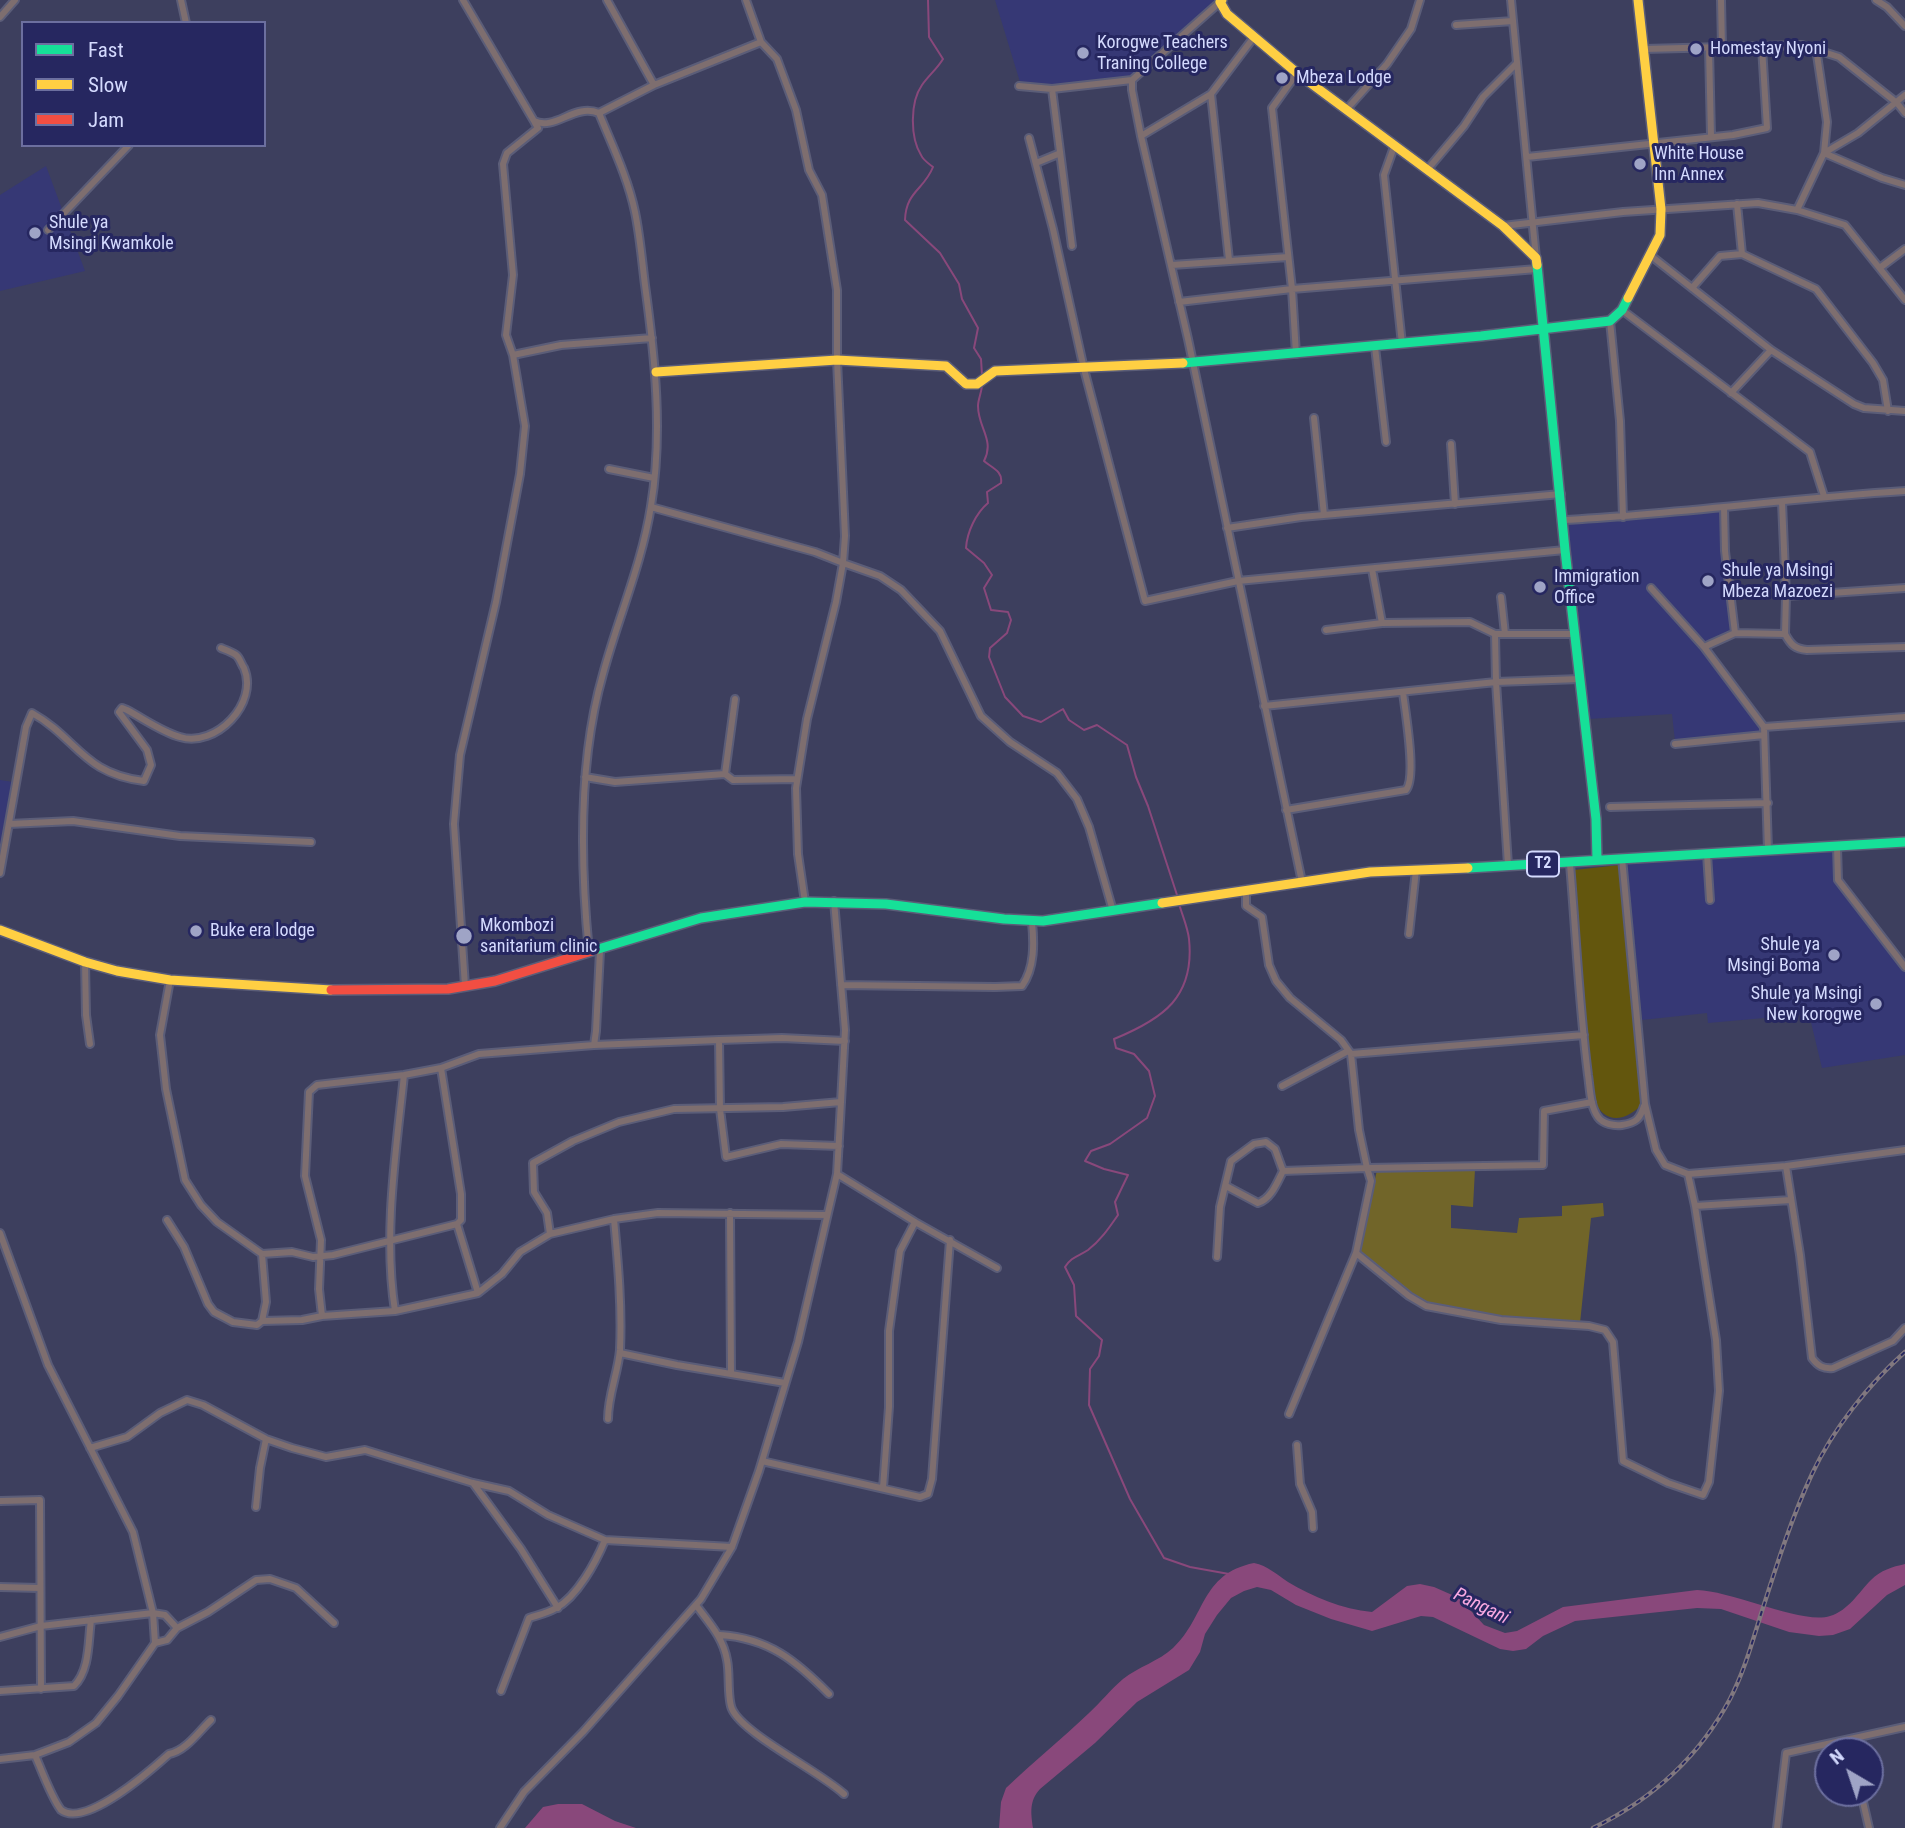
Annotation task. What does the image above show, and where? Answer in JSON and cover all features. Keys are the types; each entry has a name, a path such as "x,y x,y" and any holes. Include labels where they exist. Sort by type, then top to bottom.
{"main road":[{"path":"656,372 837,360 946,366 966,384 978,384 995,371 1193,363 1375,347 1610,321 1622,310 1660,235 1661,209 1638,0"},
{"path":"1221,1 1227,14 1297,73 1503,226 1536,258 1565,550 1596,819 1597,860"},
{"name":"T2","path":"0,930 85,962 170,980 316,990 448,989 495,981 701,918 805,902 886,904 1032,922 1370,872 1570,863 1905,842"}],"street":[{"path":"0,17 15,0"},
{"path":"181,0 186,21"},
{"path":"463,0 538,128 507,153 503,164 513,275 506,335 513,355 525,426 520,474 496,602 460,755 454,824 464,986"},
{"path":"607,0 654,85"},
{"path":"746,0 761,41 777,59 796,110 809,170 822,195 837,290 844,563 807,719 797,779 798,854 805,902"},
{"path":"1346,110 1387,64 1411,29 1420,0"},
{"path":"1511,0 1536,258"},
{"path":"1721,0 1722,48"},
{"path":"1876,0 1887,7 1905,26"},
{"path":"1019,86 1052,89 1132,80 1221,1"},
{"path":"1456,25 1513,21"},
{"path":"1141,136 1211,94 1254,37"},
{"path":"599,113 654,85 761,41"},
{"path":"1644,49 1801,45 1816,48 1839,57 1897,103 1905,113"},
{"path":"1527,158 1733,135 1767,128 1762,47"},
{"path":"1709,48 1711,136"},
{"path":"1797,211 1824,153 1828,122 1816,48"},
{"path":"1427,170 1464,126 1483,97 1517,63"},
{"path":"1296,354 1289,257 1272,108 1297,73"},
{"path":"1132,80 1141,136 1172,265 1303,882"},
{"path":"1052,89 1058,154 1072,246"},
{"path":"1211,94 1229,260"},
{"path":"1824,153 1848,140 1905,95"},
{"path":"534,121 540,124 548,123 580,110 590,109 599,113 621,167 635,212 656,372 657,414 651,508 633,579 602,675 589,738 585,777 589,954"},
{"path":"1030,138 1084,369 1145,601 1238,581 1565,550"},
{"path":"48,230 127,147"},
{"path":"1394,147 1384,175 1402,344"},
{"path":"1824,153 1905,185"},
{"path":"1036,163 1058,154"},
{"path":"1503,226 1661,209 1758,203 1845,225 1905,300"},
{"path":"1738,204 1742,254"},
{"path":"1881,267 1905,249"},
{"path":"1692,288 1720,256 1742,254 1816,289 1873,363 1883,380 1888,411"},
{"path":"1650,255 1772,350 1854,404 1864,408 1905,411"},
{"path":"1172,265 1289,257"},
{"path":"1180,302 1292,289 1537,269"},
{"path":"1622,310 1810,452 1824,496"},
{"path":"1610,321 1620,421 1623,517"},
{"path":"513,355 561,345 652,338"},
{"path":"1375,347 1386,442"},
{"path":"1731,393 1772,350"},
{"path":"1314,418 1324,515"},
{"path":"1451,444 1455,504"},
{"path":"609,469 654,478"},
{"path":"1563,520 1905,491"},
{"path":"1227,528 1324,515 1561,494"},
{"path":"1782,502 1785,634 1791,644 1798,649 1905,647"},
{"path":"1724,507 1735,633"},
{"path":"651,508 816,552 880,576 901,590 940,631 981,716 1010,742 1057,773 1077,799 1089,827 1113,911"},
{"path":"1372,569 1382,623"},
{"path":"1651,588 1704,647 1764,731 1768,850"},
{"path":"1786,596 1905,588"},
{"path":"1501,597 1505,634"},
{"path":"1326,630 1382,623 1470,622 1495,634 1574,634"},
{"path":"1704,647 1735,633 1785,634"},
{"path":"1495,634 1508,865"},
{"path":"0,873 26,727 32,713 42,718 91,763 112,774 144,781 148,778 151,765 147,750 119,712 122,708 127,710 181,738 201,738 218,731 232,718 244,700 248,679 238,656 221,648"},
{"path":"1264,706 1496,682 1580,679"},
{"path":"1286,810 1406,790 1410,785 1410,757 1403,692"},
{"path":"725,774 735,699"},
{"path":"1675,744 1764,731 1905,717"},
{"path":"585,777 615,782 725,774 733,780 797,779"},
{"path":"1610,807 1768,803"},
{"path":"9,824 73,821 180,836 311,842"},
{"path":"1837,845 1838,880 1905,967"},
{"path":"1707,854 1710,900"},
{"path":"1622,858 1645,1104 1656,1150 1665,1165 1688,1174 1786,1166 1905,1150"},
{"path":"1570,863 1592,1102 1598,1118 1617,1126 1631,1124 1640,1119 1645,1104"},
{"path":"1409,934 1416,870"},
{"path":"1246,890 1246,906 1262,917 1269,965 1276,981 1290,998 1341,1040 1350,1052 1359,1130 1371,1181 1356,1253 1289,1414"},
{"path":"500,1828 524,1792 583,1732 696,1605 732,1547 762,1461 797,1342 837,1174 845,1041 834,901"},
{"path":"841,985 995,988 1022,986 1034,946 1032,922"},
{"path":"594,1045 600,951"},
{"path":"85,962 86,1015 90,1044"},
{"path":"170,980 160,1035 166,1089 185,1180 201,1205 217,1222 262,1254 292,1252 321,1256 457,1224 461,1220 461,1194 441,1068"},
{"path":"1282,1086 1350,1052 1584,1035"},
{"path":"322,1316 319,1289 321,1240 304,1176 309,1128 309,1092 317,1085 441,1068 479,1054 594,1045 719,1040 782,1038 845,1041"},
{"path":"719,1040 720,1109 726,1157 781,1144 839,1146"},
{"path":"395,1311 391,1240 404,1075"},
{"path":"550,1234 547,1213 534,1192 533,1163 573,1141 619,1122 674,1109 841,1102"},
{"path":"1283,1171 1543,1165 1544,1111 1592,1102"},
{"path":"1217,1257 1220,1207 1231,1161 1254,1144 1266,1142 1275,1149 1283,1171"},
{"path":"1786,1166 1812,1358 1816,1364 1824,1369 1833,1368 1893,1341 1905,1328"},
{"path":"1226,1186 1258,1203 1269,1195 1283,1171"},
{"path":"837,1174 997,1268"},
{"path":"1356,1253 1409,1296 1426,1306 1501,1320 1589,1326 1605,1330 1613,1342 1623,1461 1668,1483 1703,1495 1709,1482 1719,1391 1716,1340 1688,1174"},
{"path":"1695,1206 1791,1200"},
{"path":"167,1220 184,1247 214,1312 233,1322 257,1325 262,1321 395,1311 478,1293 502,1274 520,1252 550,1234 614,1219 658,1213 827,1215"},
{"path":"730,1213 731,1374"},
{"path":"608,1419 608,1407 620,1353 621,1294 614,1219"},
{"path":"883,1488 889,1407 889,1331 900,1251 915,1222"},
{"path":"457,1224 478,1293"},
{"path":"0,1233 48,1365 133,1532 153,1613 155,1643 96,1723 69,1742 35,1755 0,1759"},
{"path":"762,1461 920,1497 928,1493 950,1240"},
{"path":"262,1254 266,1302 262,1321"},
{"path":"620,1353 785,1383"},
{"path":"90,1448 127,1437 160,1413 187,1400 203,1405 266,1439 326,1457 365,1450 473,1483 509,1491 548,1515 605,1540 732,1547"},
{"path":"256,1507 266,1439"},
{"path":"1297,1445 1300,1483 1312,1512 1314,1528"},
{"path":"473,1483 521,1549 558,1608"},
{"path":"0,1501 40,1500 39,1588 43,1639 41,1689"},
{"path":"501,1691 529,1618 558,1608 596,1564 605,1540"},
{"path":"155,1643 167,1640 177,1628 208,1612 256,1580 270,1579 296,1588 334,1623"},
{"path":"0,1587 39,1588"},
{"path":"696,1605 720,1635 727,1660 732,1709 751,1730 829,1780 844,1794"},
{"path":"0,1637 41,1626 153,1613 164,1615 177,1628"},
{"path":"0,1691 74,1686 79,1681 86,1663 91,1620"},
{"path":"720,1635 744,1636 771,1647 803,1669 830,1694"},
{"path":"35,1755 60,1810 72,1818 80,1818 112,1804 169,1754 176,1753 211,1720"},
{"path":"1860,1737 1905,1727"},
{"path":"1777,1828 1786,1753 1814,1747"},
{"path":"1864,1807 1869,1828"}],"shaded area":[{"name":"Korogwe Teachers Traning College","path":"995,0 1217,0 1130,76 1052,85 1020,82"},
{"name":"Shule ya Msingi Kwamkole","path":"46,166 85,271 0,291 0,195"},
{"path":"1722,509 1732,631 1703,645 1762,729 1762,733 1675,741 1672,714 1588,719 1567,522"},
{"path":"0,780 13,782 0,850"},
{"path":"1835,851 1836,880 1905,971 1905,1055 1822,1068 1809,1014 1708,1023 1707,1013 1642,1020 1627,864"},
{"path":"1620,865 1642,1104 1630,1114 1617,1118 1599,1109 1591,1087 1574,870"},
{"path":"1475,1169 1473,1207 1451,1205 1451,1228 1517,1233 1519,1218 1562,1216 1562,1206 1603,1203 1604,1216 1591,1218 1580,1323 1501,1318 1427,1303 1411,1294 1359,1250 1377,1170"},
{"path":"1254,1563 1268,1568 1318,1597 1372,1612 1407,1586 1420,1584 1434,1587 1459,1598 1484,1625 1505,1633 1517,1631 1563,1607 1697,1590 1818,1618 1842,1610 1875,1577 1887,1569 1905,1564 1905,1585 1887,1595 1850,1629 1833,1635 1789,1632 1721,1609 1697,1608 1575,1621 1543,1636 1526,1649 1513,1651 1500,1649 1433,1617 1421,1616 1372,1631 1331,1619 1296,1605 1271,1590 1257,1587 1231,1598 1217,1615 1189,1670 1137,1702 1095,1743 1040,1789 1032,1803 1033,1828 999,1828 1001,1802 1006,1788 1079,1723 1123,1679 1173,1648 1184,1636 1213,1587 1223,1577"},
{"path":"582,1804 615,1821 636,1828 525,1828 543,1807"}],"waterway":[{"path":"928,0 929,37 943,59 918,92 913,129 917,148 923,159 933,167 912,197 905,220 940,253 959,284 962,299 978,328 974,348 981,359 982,375"},
{"path":"982,384 978,406 988,447 984,461 999,473 1001,483 987,492 988,503 973,523 966,548 984,563 992,575 984,588 991,610 1008,612 1011,620 1007,633 990,648 989,657 1005,697 1023,716 1041,722 1063,709 1069,720 1084,730 1097,725 1127,745 1177,895"},
{"path":"1180,907 1188,935 1190,959 1181,991 1161,1014 1114,1039 1116,1048 1134,1054 1149,1071 1155,1096 1147,1118 1110,1144 1091,1151 1085,1161 1128,1175 1115,1202 1118,1215 1097,1242 1065,1267 1074,1285 1076,1316 1102,1340 1099,1356 1090,1369 1089,1405 1130,1499 1164,1558 1190,1567 1229,1574"}],"railway":[{"path":"1593,1828 1635,1804 1672,1775 1718,1720 1739,1678 1791,1526 1821,1457 1852,1408 1905,1352"}],"traffic: fast":[{"path":"1537,265 1565,550 1596,819 1597,860"},
{"path":"1183,363 1481,336 1610,321 1622,310 1628,298"},
{"path":"1468,868 1905,842"},
{"path":"595,950 701,918 805,902 886,904 1004,919 1043,921 1162,903"}],"traffic: slow":[{"path":"1222,0 1220,2 1227,14 1297,73 1503,226 1536,258 1537,265"},
{"path":"1628,298 1660,235 1661,209 1638,0"},
{"path":"656,372 837,360 946,366 966,384 977,384 995,371 1183,363"},
{"path":"1162,903 1370,872 1468,868"},
{"path":"0,930 117,971 170,980 331,990"}],"traffic: jam":[{"path":"331,990 448,989 495,981 595,950"}],"place":[{"name":"Homestay Nyoni","path":"1696,49"},
{"name":"Korogwe Teachers Traning College","path":"1083,53"},
{"name":"Mbeza Lodge","path":"1282,78"},
{"name":"White House Inn Annex","path":"1640,164"},
{"name":"Shule ya Msingi Kwamkole","path":"35,233"},
{"name":"Shule ya Msingi Mbeza Mazoezi","path":"1708,581"},
{"name":"Immigration Office","path":"1540,587"},
{"name":"Buke era lodge","path":"196,931"},
{"name":"Mkombozi sanitarium clinic","path":"464,936"},
{"name":"Shule ya Msingi Boma","path":"1834,955"},
{"name":"Shule ya Msingi New korogwe","path":"1876,1004"}],"water label":[{"name":"Pangani","path":"1481,1607"}]}
